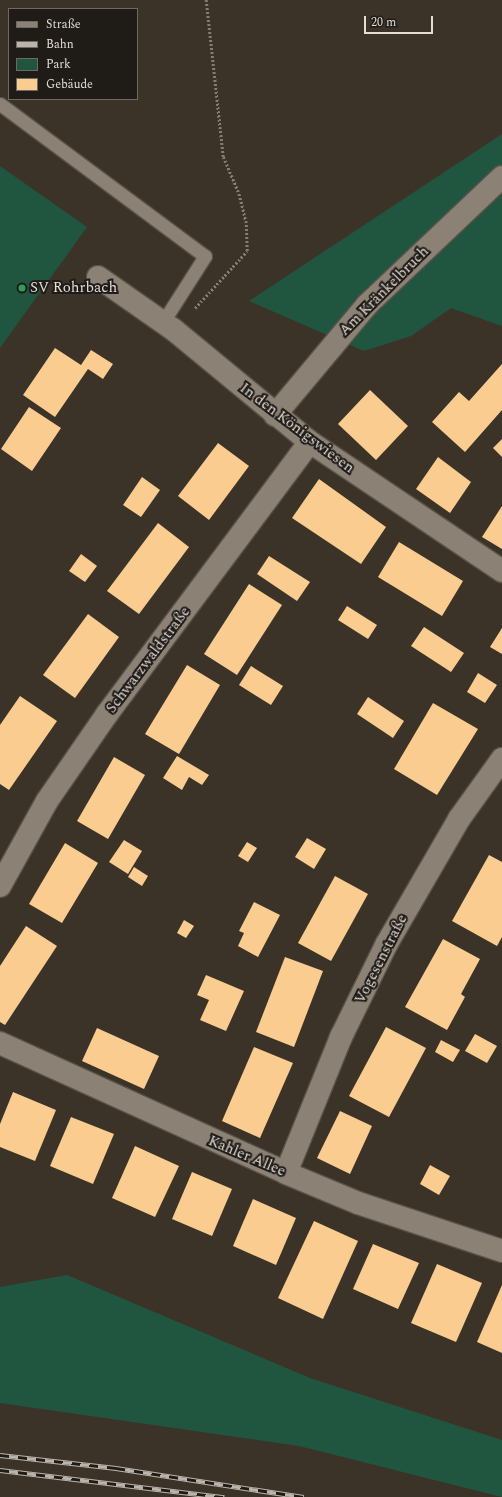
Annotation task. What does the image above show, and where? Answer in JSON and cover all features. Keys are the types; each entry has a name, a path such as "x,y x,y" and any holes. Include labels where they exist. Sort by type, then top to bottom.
{"street":[{"name":"Am Kränkelbruch","path":"274,415 367,304 502,177"},
{"name":"In den Königswiesen","path":"98,277 168,326 274,415 310,442 502,571"},
{"name":"Schwarzwaldstraße","path":"0,886 48,801 107,714 310,442"},
{"name":"Vogesenstraße","path":"286,1173 342,1037 386,945 459,820 502,759"},
{"name":"Kahler Allee","path":"0,1043 286,1173 358,1203 502,1251"}],"lane":[{"path":"0,104 205,256 168,326"}],"path":[{"path":"168,326 247,251 241,204 223,157 206,0"}],"green space":[{"path":"502,134 502,326 451,308 411,336 364,351 249,301"},
{"name":"SV Rohrbach","path":"0,166 87,227 0,348"},
{"path":"67,1275 310,1378 502,1440 502,1497 299,1446 0,1403 0,1287"}],"building":[{"path":"55,348 81,365 91,350 113,364 103,379 88,369 55,417 23,395"},
{"path":"502,364 502,410 465,452 432,422 459,392 469,401"},
{"path":"370,390 408,426 376,460 338,424"},
{"path":"29,407 61,428 32,471 1,449"},
{"path":"502,439 502,457 493,448"},
{"path":"218,443 249,466 209,520 178,496"},
{"path":"438,457 471,482 450,513 416,489"},
{"path":"142,477 160,490 141,517 123,505"},
{"path":"319,479 386,527 361,564 292,518"},
{"path":"502,506 502,549 482,537"},
{"path":"158,523 189,547 139,614 107,591"},
{"path":"399,542 463,581 442,616 378,577"},
{"path":"81,554 97,566 85,582 69,571"},
{"path":"269,556 310,582 297,601 257,574"},
{"path":"249,584 282,605 237,675 204,654"},
{"path":"347,606 377,625 368,639 338,620"},
{"path":"88,614 119,637 75,698 43,675"},
{"path":"424,627 464,653 451,672 411,646"},
{"path":"502,628 502,654 490,647"},
{"path":"187,665 220,685 179,754 145,734"},
{"path":"251,666 283,686 271,705 239,685"},
{"path":"478,673 497,685 485,703 467,692"},
{"path":"20,696 57,721 9,790 0,784 0,725"},
{"path":"368,697 404,721 393,738 357,714"},
{"path":"433,703 478,729 437,795 394,769"},
{"path":"177,756 209,775 202,785 189,777 182,790 163,778"},
{"path":"114,757 145,775 108,839 77,821"},
{"path":"307,838 326,849 314,869 295,857"},
{"path":"124,840 142,851 128,874 109,862"},
{"path":"247,842 257,848 248,862 238,856"},
{"path":"65,843 98,863 62,923 29,904"},
{"path":"489,855 502,862 502,937 497,946 452,921"},
{"path":"134,867 148,876 142,886 128,877"},
{"path":"335,876 368,894 331,961 298,943"},
{"path":"254,902 280,915 258,957 238,946 244,933 239,931"},
{"path":"184,920 194,926 186,938 177,933"},
{"path":"26,926 57,946 5,1025 0,1022 0,966"},
{"path":"443,939 480,959 461,994 465,997 447,1030 405,1007"},
{"path":"285,957 323,971 294,1047 256,1032"},
{"path":"206,975 244,991 226,1031 200,1020 209,1000 197,995"},
{"path":"386,1027 426,1048 389,1117 349,1096"},
{"path":"97,1028 159,1056 144,1089 82,1061"},
{"path":"475,1034 497,1046 487,1063 465,1051"},
{"path":"441,1040 460,1050 453,1062 435,1052"},
{"path":"254,1047 293,1063 260,1138 222,1121"},
{"path":"13,1092 56,1110 35,1161 0,1147 0,1124"},
{"path":"340,1111 372,1126 350,1174 317,1158"},
{"path":"71,1117 114,1134 93,1184 50,1166"},
{"path":"135,1146 179,1166 155,1217 112,1198"},
{"path":"430,1165 450,1176 439,1195 420,1184"},
{"path":"192,1172 232,1189 212,1236 172,1219"},
{"path":"253,1199 296,1218 276,1265 233,1246"},
{"path":"314,1221 358,1241 323,1319 278,1298"},
{"path":"373,1244 419,1263 398,1309 353,1289"},
{"path":"437,1264 482,1283 456,1342 411,1323"},
{"path":"502,1285 502,1353 477,1342"}],"railway":[{"path":"0,1455 116,1468 304,1497"},
{"path":"0,1470 224,1497"}],"place":[{"name":"SV Rohrbach","path":"22,288"}]}
